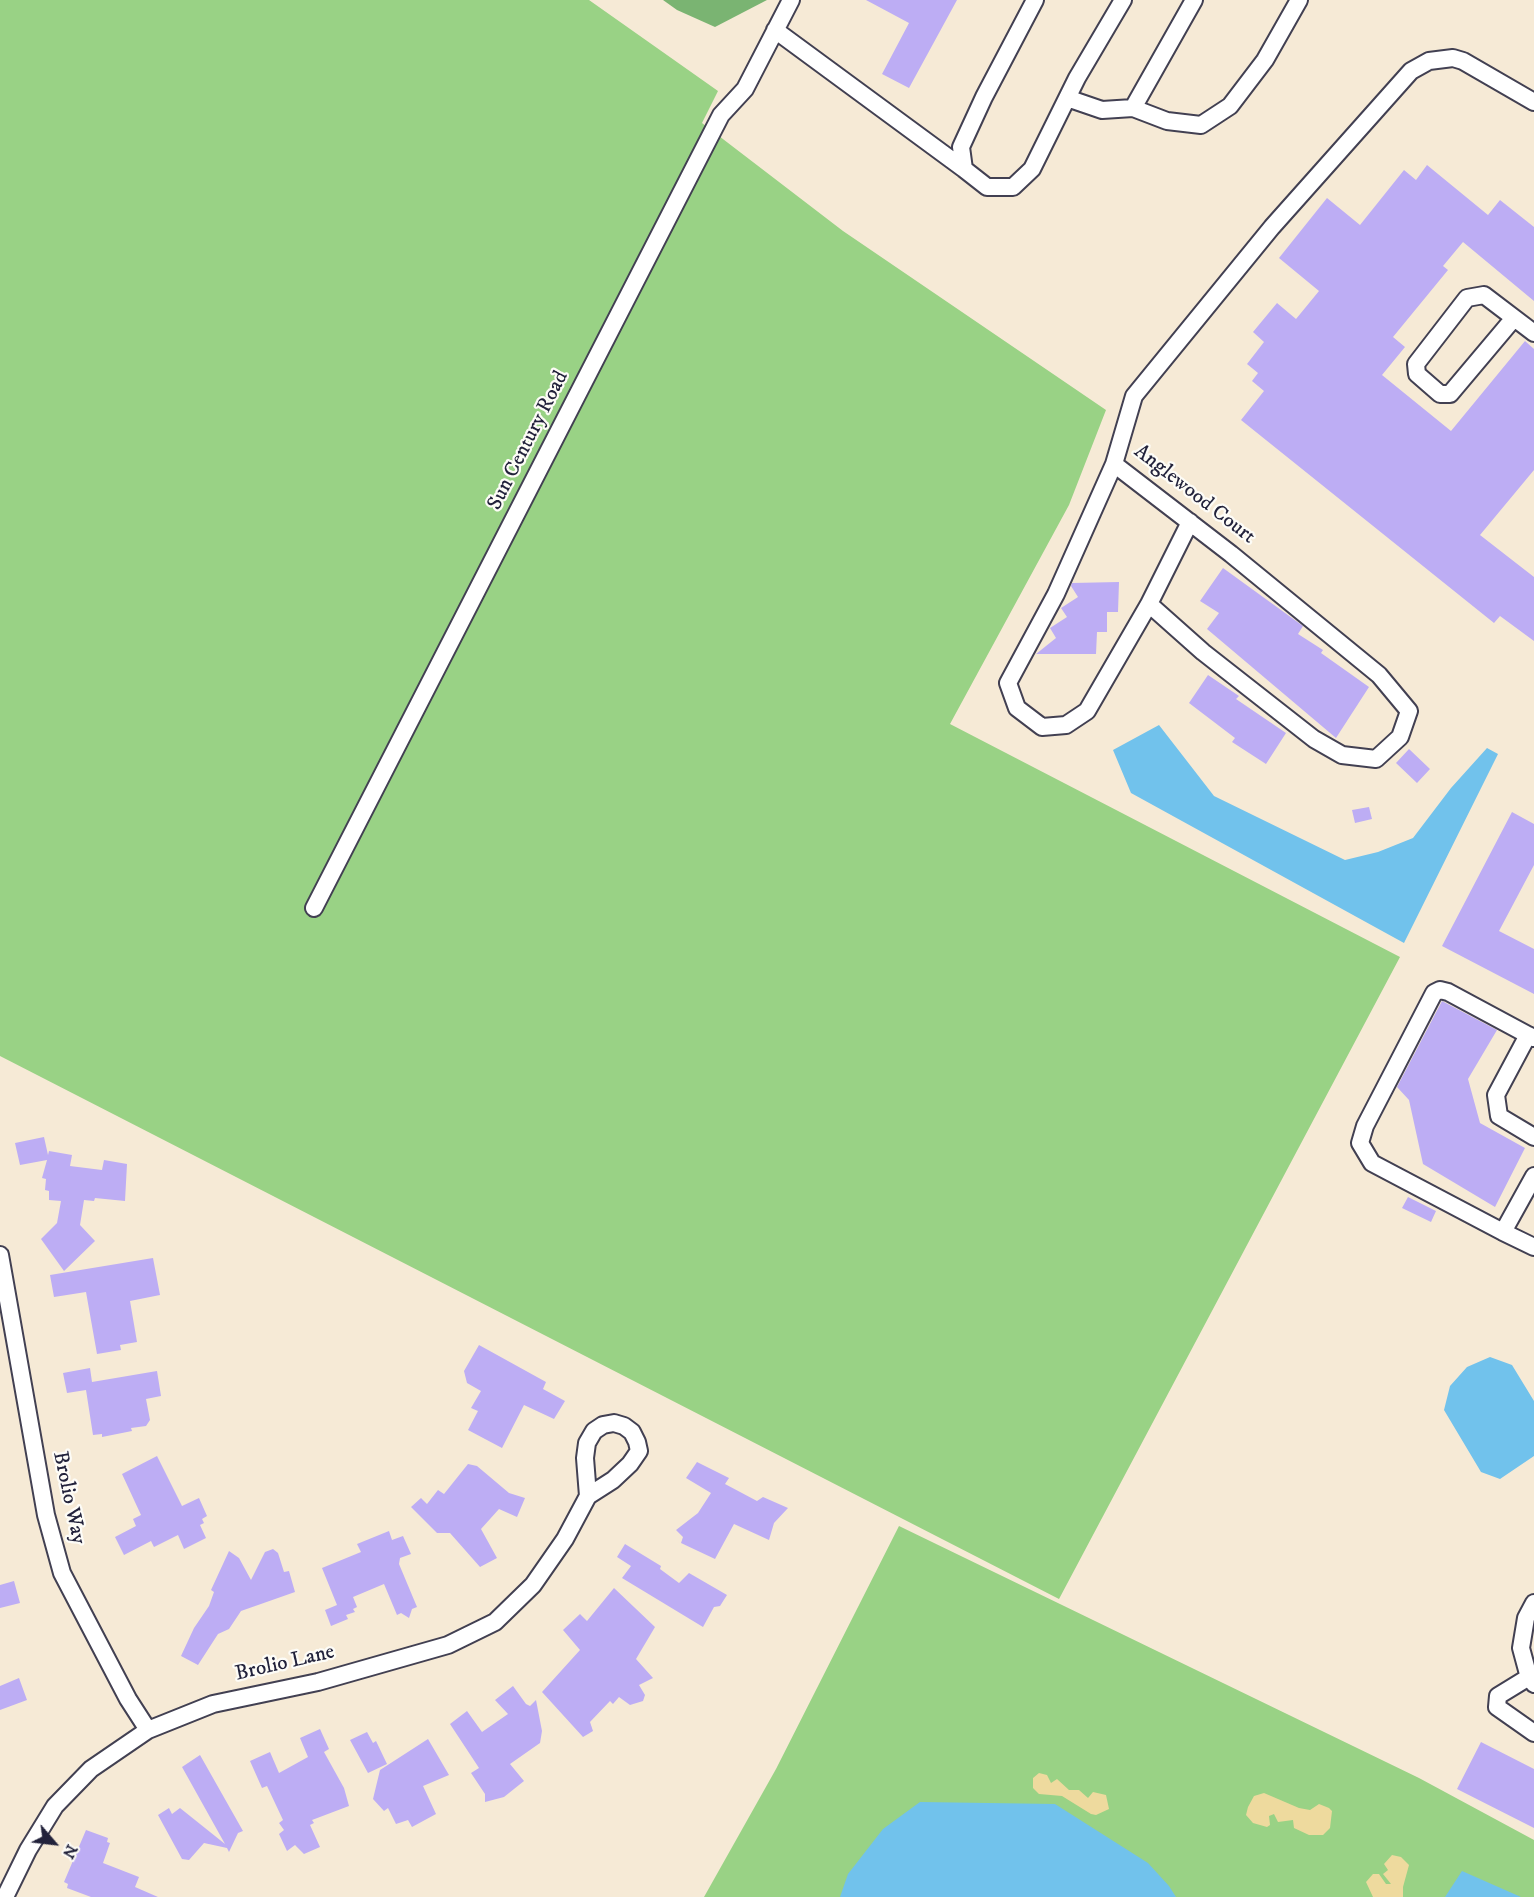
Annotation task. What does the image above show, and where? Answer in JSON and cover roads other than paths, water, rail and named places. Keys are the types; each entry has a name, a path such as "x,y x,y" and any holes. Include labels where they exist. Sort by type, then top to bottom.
{"street":[{"name":"Sun Century Road","path":"315,909 721,115 745,89 791,0"},
{"path":"964,170 961,147 984,97 1035,0"},
{"path":"775,30 987,187 1013,187 1032,169 1067,98 1123,0"},
{"path":"1133,108 1194,0"},
{"path":"1067,98 1102,110 1133,108 1167,121 1201,125 1230,106 1265,60 1299,0"},
{"name":"Anglewood Court","path":"1149,604 1203,652 1314,739 1342,755 1376,759 1400,737 1408,711 1379,675 1190,522 1114,464 1134,396 1272,227 1418,65 1442,58 1463,61 1534,102"},
{"path":"1514,318 1450,394 1440,394 1416,375 1416,364 1467,298 1484,296 1514,318 1534,333"},
{"path":"1114,464 1056,594 1008,683 1017,708 1042,727 1066,725 1088,711 1149,604 1190,522"},
{"path":"1534,1137 1499,1116 1496,1095 1531,1036 1448,992 1440,990 1434,993 1365,1126 1360,1143 1372,1162 1534,1247"},
{"path":"1503,1232 1534,1176"},
{"name":"Brolio Way","path":"0,1255 46,1515 62,1573 128,1699 148,1730"},
{"name":"Brolio Lane","path":"5,1897 55,1806 91,1770 148,1730 213,1704 318,1682 448,1645 495,1622 533,1585 564,1539 588,1496"},
{"path":"1534,1603 1526,1618 1521,1648 1532,1680 1498,1696 1497,1707 1534,1733"}],"water":[{"path":"1159,725 1214,796 1345,860 1378,852 1413,838 1451,788 1487,748 1498,754 1404,943 1131,793 1113,750"},
{"path":"1490,1357 1512,1365 1534,1401 1534,1456 1500,1479 1481,1472 1444,1410 1450,1386 1467,1367"},
{"path":"920,1802 1055,1804 1148,1863 1176,1897 840,1897 848,1874 883,1829"},
{"path":"1462,1871 1521,1897 1445,1897"}]}
